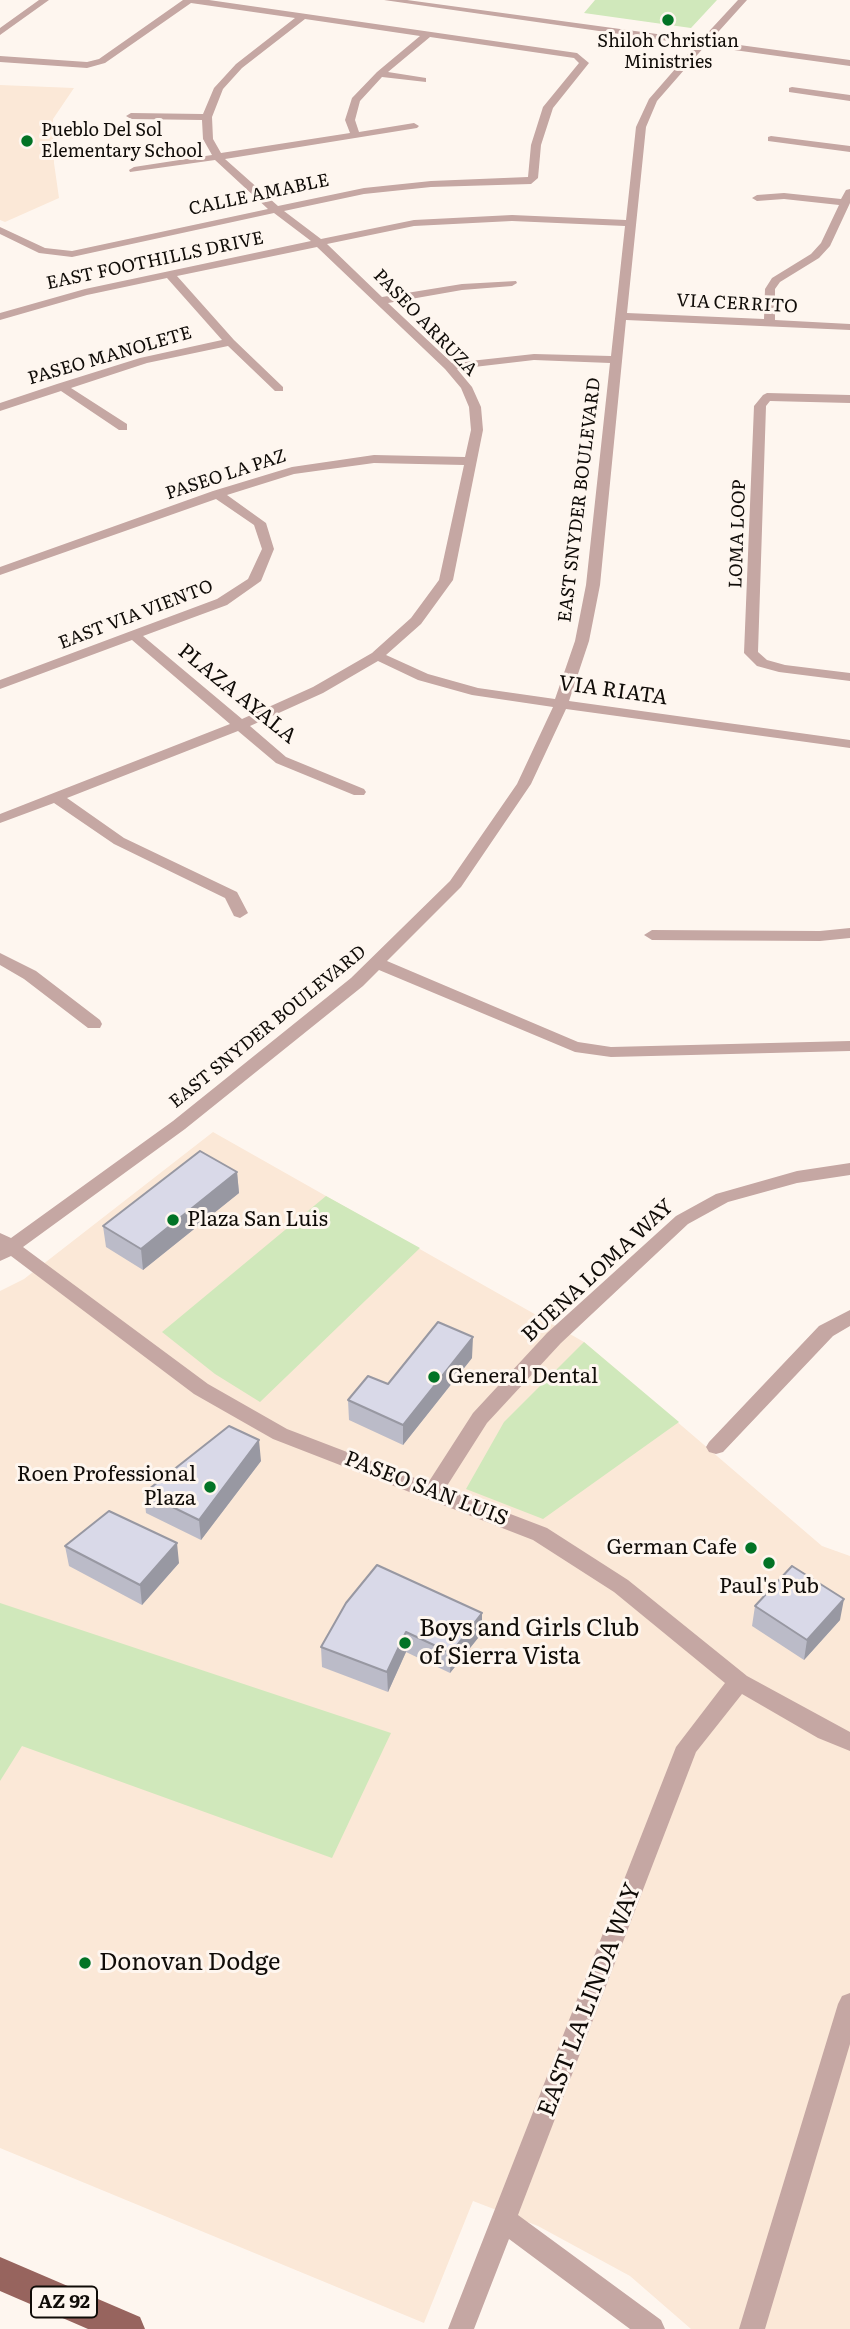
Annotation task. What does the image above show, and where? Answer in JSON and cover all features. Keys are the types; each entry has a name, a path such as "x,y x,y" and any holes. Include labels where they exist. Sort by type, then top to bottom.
{"main road":[{"name":"AZ 92","path":"0,2274 128,2329"}],"street":[{"path":"0,32 45,0"},
{"path":"0,59 87,65 102,61 190,0 426,35"},
{"path":"388,0 702,45 850,63"},
{"name":"EAST SNYDER BOULEVARD","path":"5,1247 178,1125 357,982 456,884 524,784 560,706 582,641 593,584 641,127 652,101 664,85 743,0"},
{"path":"131,116 207,117 219,88 239,66 302,17"},
{"path":"355,135 350,120 355,100 380,74 426,35"},
{"name":"CALLE AMABLE","path":"2,232 43,251 72,254 328,197 395,187 527,182 533,178 536,145 548,107 584,63 583,60 577,56 426,35"},
{"path":"380,74 423,80"},
{"path":"792,90 850,98"},
{"name":"PASEO ARRUZA","path":"0,820 238,726 318,690 377,656 416,621 446,580 477,430 475,407 466,387 449,367 318,242 275,209 219,159 208,139 207,117"},
{"path":"134,170 219,159 414,126"},
{"path":"771,139 850,149"},
{"path":"757,198 848,198 826,244 816,256 776,279 770,289 769,323"},
{"name":"EAST FOOTHILLS DRIVE","path":"0,317 85,292 414,223 512,218 630,223"},
{"path":"765,268 786,274"},
{"path":"171,276 230,342 279,389"},
{"path":"381,301 462,287 512,283"},
{"name":"VIA CERRITO","path":"621,316 850,327"},
{"name":"PASEO MANOLETE","path":"0,407 144,360 230,342"},
{"path":"449,367 534,357 616,360"},
{"path":"61,386 123,427"},
{"name":"LOMA LOOP","path":"850,399 767,397 760,407 751,653 762,663 784,669 850,677"},
{"name":"PASEO LA PAZ","path":"0,571 217,494 292,471 374,459 471,461"},
{"name":"EAST VIA VIENTO","path":"0,685 222,602 254,581 268,549 260,523 217,494"},
{"name":"PLAZA AYALA","path":"134,635 281,760 359,792"},
{"name":"VIA RIATA","path":"377,656 423,677 477,692 560,706 850,744"},
{"path":"55,797 119,841 232,895 240,914"},
{"path":"652,935 820,936 850,933"},
{"path":"0,958 30,975 94,1024"},
{"path":"377,963 575,1047 611,1052 850,1046"},
{"name":"BUENA LOMA WAY","path":"433,1491 480,1418 554,1338 682,1220 722,1198 797,1177 850,1169"},
{"name":"PASEO SAN LUIS","path":"5,1247 201,1389 280,1434 540,1534 596,1569 657,1614 739,1682 825,1731 850,1742"},
{"path":"716,1447 826,1331 850,1317"},
{"name":"EAST LA LINDA WAY","path":"461,2329 687,1747 739,1682"},
{"path":"752,2329 850,2004"},
{"path":"505,2221 652,2329"}],"shaded area":[{"name":"Pueblo Del Sol Elementary School","path":"0,85 74,88 53,119 54,163 59,198 5,222 0,220"},
{"path":"213,1132 584,1342 822,1546 850,1556 850,2329 691,2329 630,2276 538,2226 473,2201 424,2323 0,2148 0,1291 24,1279"}],"green space":[{"name":"Shiloh Christian Ministries","path":"595,0 717,0 691,28 584,13"},
{"path":"326,1196 420,1248 260,1402 215,1374 162,1332"},
{"path":"584,1342 679,1422 543,1519 466,1489 504,1422"},
{"path":"0,1603 391,1733 332,1858 22,1746 0,1781"}],"building":[{"path":"200,1151 237,1172 141,1249 103,1226"},
{"path":"438,1322 473,1337 403,1425 348,1400 368,1376 388,1384"},
{"path":"229,1426 259,1440 199,1520 144,1493"},
{"path":"109,1511 177,1543 140,1585 65,1546"},
{"name":"Boys and Girls Club of Sierra Vista","path":"377,1565 482,1613 451,1653 406,1632 387,1672 321,1647 346,1603"},
{"path":"792,1566 844,1599 807,1640 755,1606"}],"place":[{"name":"Shiloh Christian Ministries","path":"668,20"},
{"name":"Pueblo Del Sol Elementary School","path":"27,141"},
{"name":"Plaza San Luis","path":"173,1220"},
{"name":"General Dental","path":"434,1377"},
{"name":"Roen Professional Plaza","path":"210,1487"},
{"name":"German Cafe","path":"751,1548"},
{"name":"Paul's Pub","path":"769,1563"},
{"name":"Boys and Girls Club of Sierra Vista","path":"405,1643"},
{"name":"Donovan Dodge","path":"85,1963"}]}
